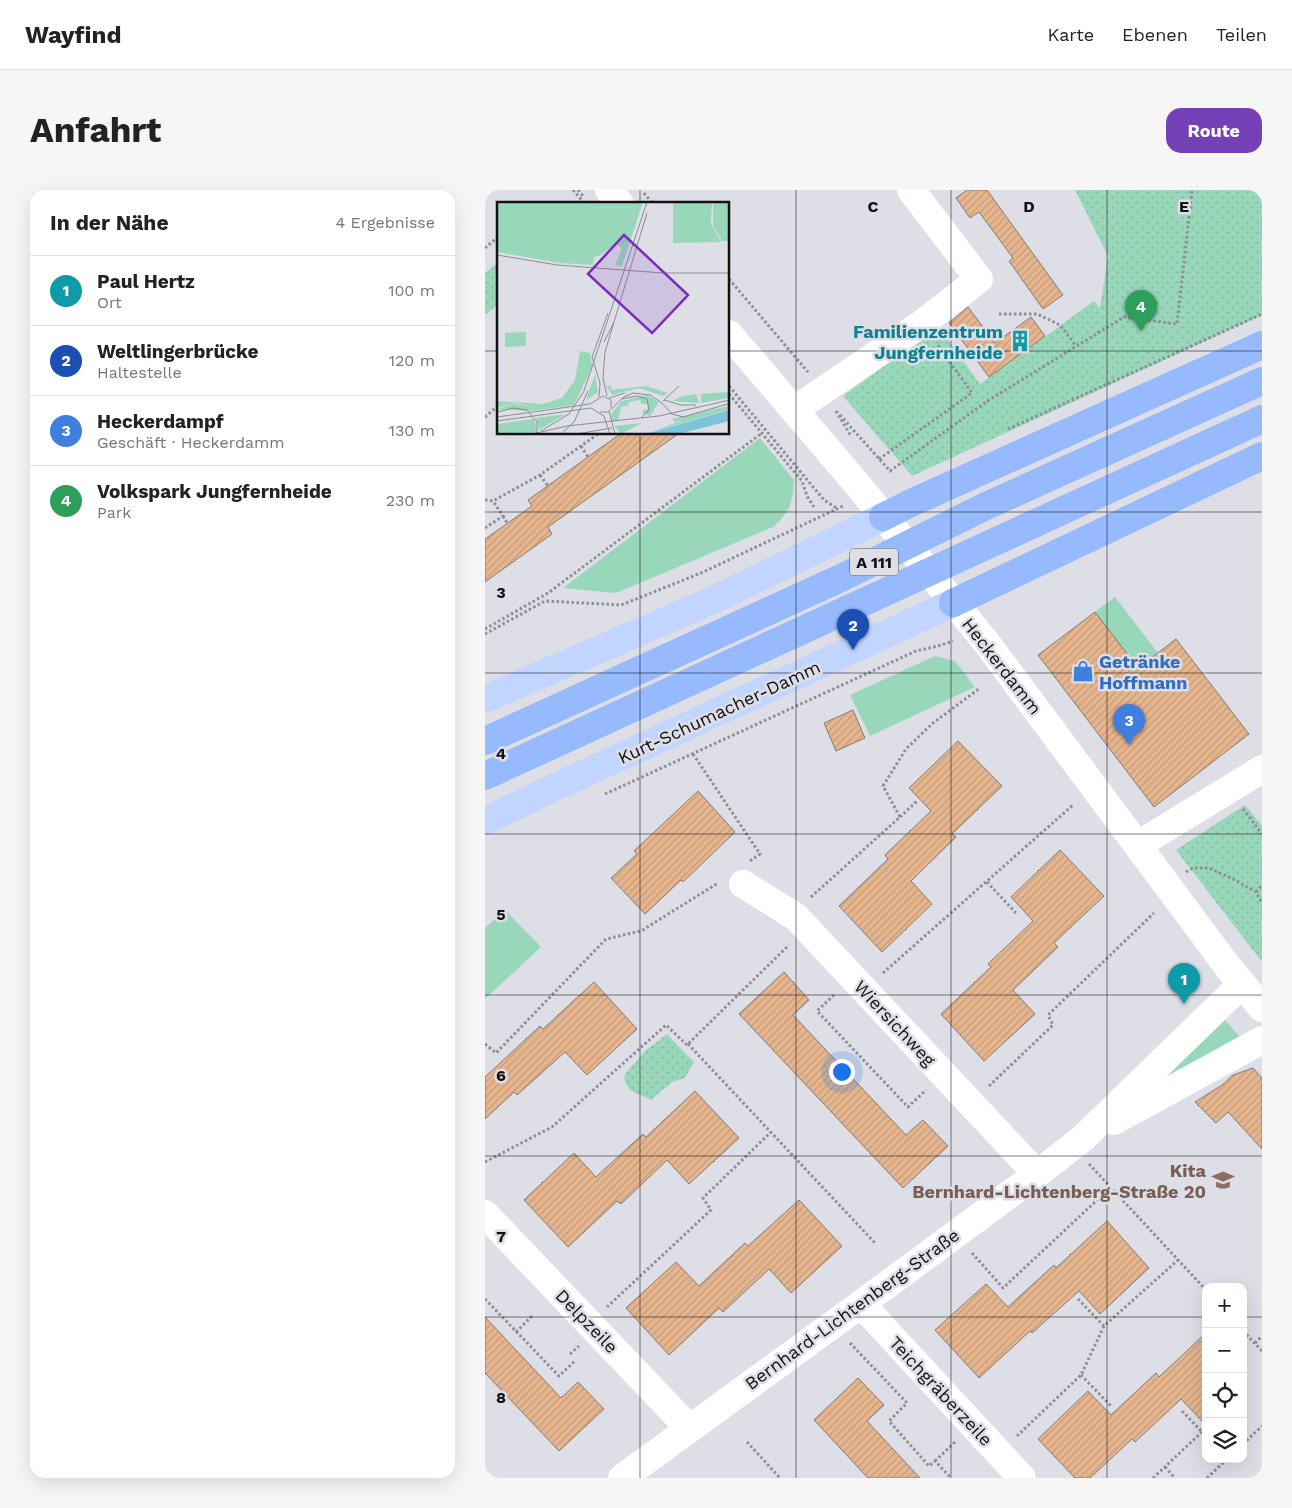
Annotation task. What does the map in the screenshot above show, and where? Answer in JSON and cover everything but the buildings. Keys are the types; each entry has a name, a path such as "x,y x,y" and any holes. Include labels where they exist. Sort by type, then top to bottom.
{"highway":[{"path":"889,524 913,502 1262,345"},
{"name":"A 111","path":"485,741 841,578 986,506 1262,381"},
{"name":"A 111","path":"485,776 1262,419"},
{"path":"948,596 1262,456"}],"main road":[{"path":"485,699 889,524"},
{"name":"Kurt-Schumacher-Damm","path":"485,821 948,596"}],"street":[{"path":"609,190 618,202"},
{"path":"794,410 829,400 979,280 911,190"},
{"name":"Heckerdamm","path":"730,335 986,642 1241,984 1262,1008"},
{"path":"1138,845 1262,769"},
{"name":"Wiersichweg","path":"737,877 796,917 806,915 865,978 943,1074 1037,1174"},
{"name":"Bernhard-Lichtenberg-Straße","path":"1085,1151 1241,984"},
{"name":"Bernhard-Lichtenberg-Straße","path":"622,1478 1037,1174 1085,1151 1262,1040"},
{"name":"Delpzeile","path":"485,1214 689,1428"},
{"name":"Teichgräberzeile","path":"861,1304 1021,1478"}],"path":[{"path":"573,190 583,202"},
{"path":"641,190 651,202"},
{"path":"730,280 890,471 989,400 1124,317 1177,324 1192,190"},
{"path":"485,248 497,238"},
{"path":"999,314 1037,314 1060,325 1077,346"},
{"path":"1005,431 1262,314"},
{"path":"879,459 972,393 923,323"},
{"path":"730,387 817,491"},
{"path":"730,395 802,482 807,496 814,507"},
{"path":"829,400 853,440"},
{"path":"485,417 497,407"},
{"path":"485,629 548,593 762,433"},
{"path":"485,500 493,501 540,475 597,435"},
{"path":"581,446 588,457"},
{"path":"540,475 548,486"},
{"path":"493,501 507,523"},
{"path":"485,634 545,601 621,605 701,573 824,514"},
{"path":"485,528 503,516"},
{"path":"803,703 916,651 957,640"},
{"path":"900,817 883,786 906,749 933,723 981,688"},
{"path":"485,1044 497,1053 606,939 641,931 737,877 760,854 693,754"},
{"path":"688,1044 806,915 900,817 917,802"},
{"path":"1239,804 1262,834"},
{"path":"943,1074 908,1107 817,1011 865,978 987,882 1073,806"},
{"path":"1184,873 1193,868 1209,868 1256,892 1262,903"},
{"path":"987,882 1016,913"},
{"path":"1256,892 1262,885"},
{"path":"971,1104 1053,1025 1047,1015 1154,913"},
{"path":"485,1162 552,1127 666,1026 688,1044 875,1243"},
{"path":"601,1313 711,1210 703,1198 771,1132"},
{"path":"1085,1151 1110,1188 1202,1286"},
{"path":"956,1234 1003,1288 1110,1188"},
{"path":"998,1453 1081,1375 1104,1326 1177,1260"},
{"path":"485,1299 559,1376 576,1360"},
{"path":"1079,1299 1104,1326"},
{"path":"516,1332 533,1316"},
{"path":"832,1325 907,1403 889,1421 929,1466 935,1460 951,1478"},
{"path":"1247,1334 1262,1351"},
{"path":"1255,1343 1262,1336"},
{"path":"1081,1375 1111,1406"},
{"path":"1153,1478 1202,1432 1183,1411"},
{"path":"1247,1440 1262,1426"},
{"path":"747,1442 780,1478"},
{"path":"1207,1478 1223,1463"},
{"path":"1165,1467 1175,1478"},
{"path":"485,1472 490,1478"}],"green space":[{"path":"1075,190 1262,190 1262,315 912,476 843,396 938,326 980,384 1094,301 1100,308 1108,256"},
{"path":"497,264 497,305 485,315 485,273"},
{"path":"760,438 794,480 793,495 787,511 773,527 616,593 563,588"},
{"path":"1115,597 1158,653 1138,668 1095,612"},
{"path":"935,656 955,661 975,687 870,736 850,695"},
{"path":"1245,805 1262,826 1262,962 1176,850"},
{"path":"505,910 541,947 485,999 485,928"},
{"path":"1222,1017 1240,1037 1138,1099"},
{"path":"667,1034 694,1062 685,1078 672,1082 651,1100 630,1090 624,1080 625,1074 646,1050"}],"place":[{"name":"Volkspark Jungfernheide","path":"1141,331"},
{"name":"Familienzentrum Jungfernheide","path":"1020,341"},
{"name":"Weltlingerbrücke","path":"853,650"},
{"name":"Getränke Hoffmann","path":"1083,671"},
{"name":"Heckerdampf","path":"1129,745"},
{"name":"Paul Hertz","path":"1184,1004"},
{"name":"Kita Bernhard-Lichtenberg-Straße 20","path":"1223,1180"}]}
